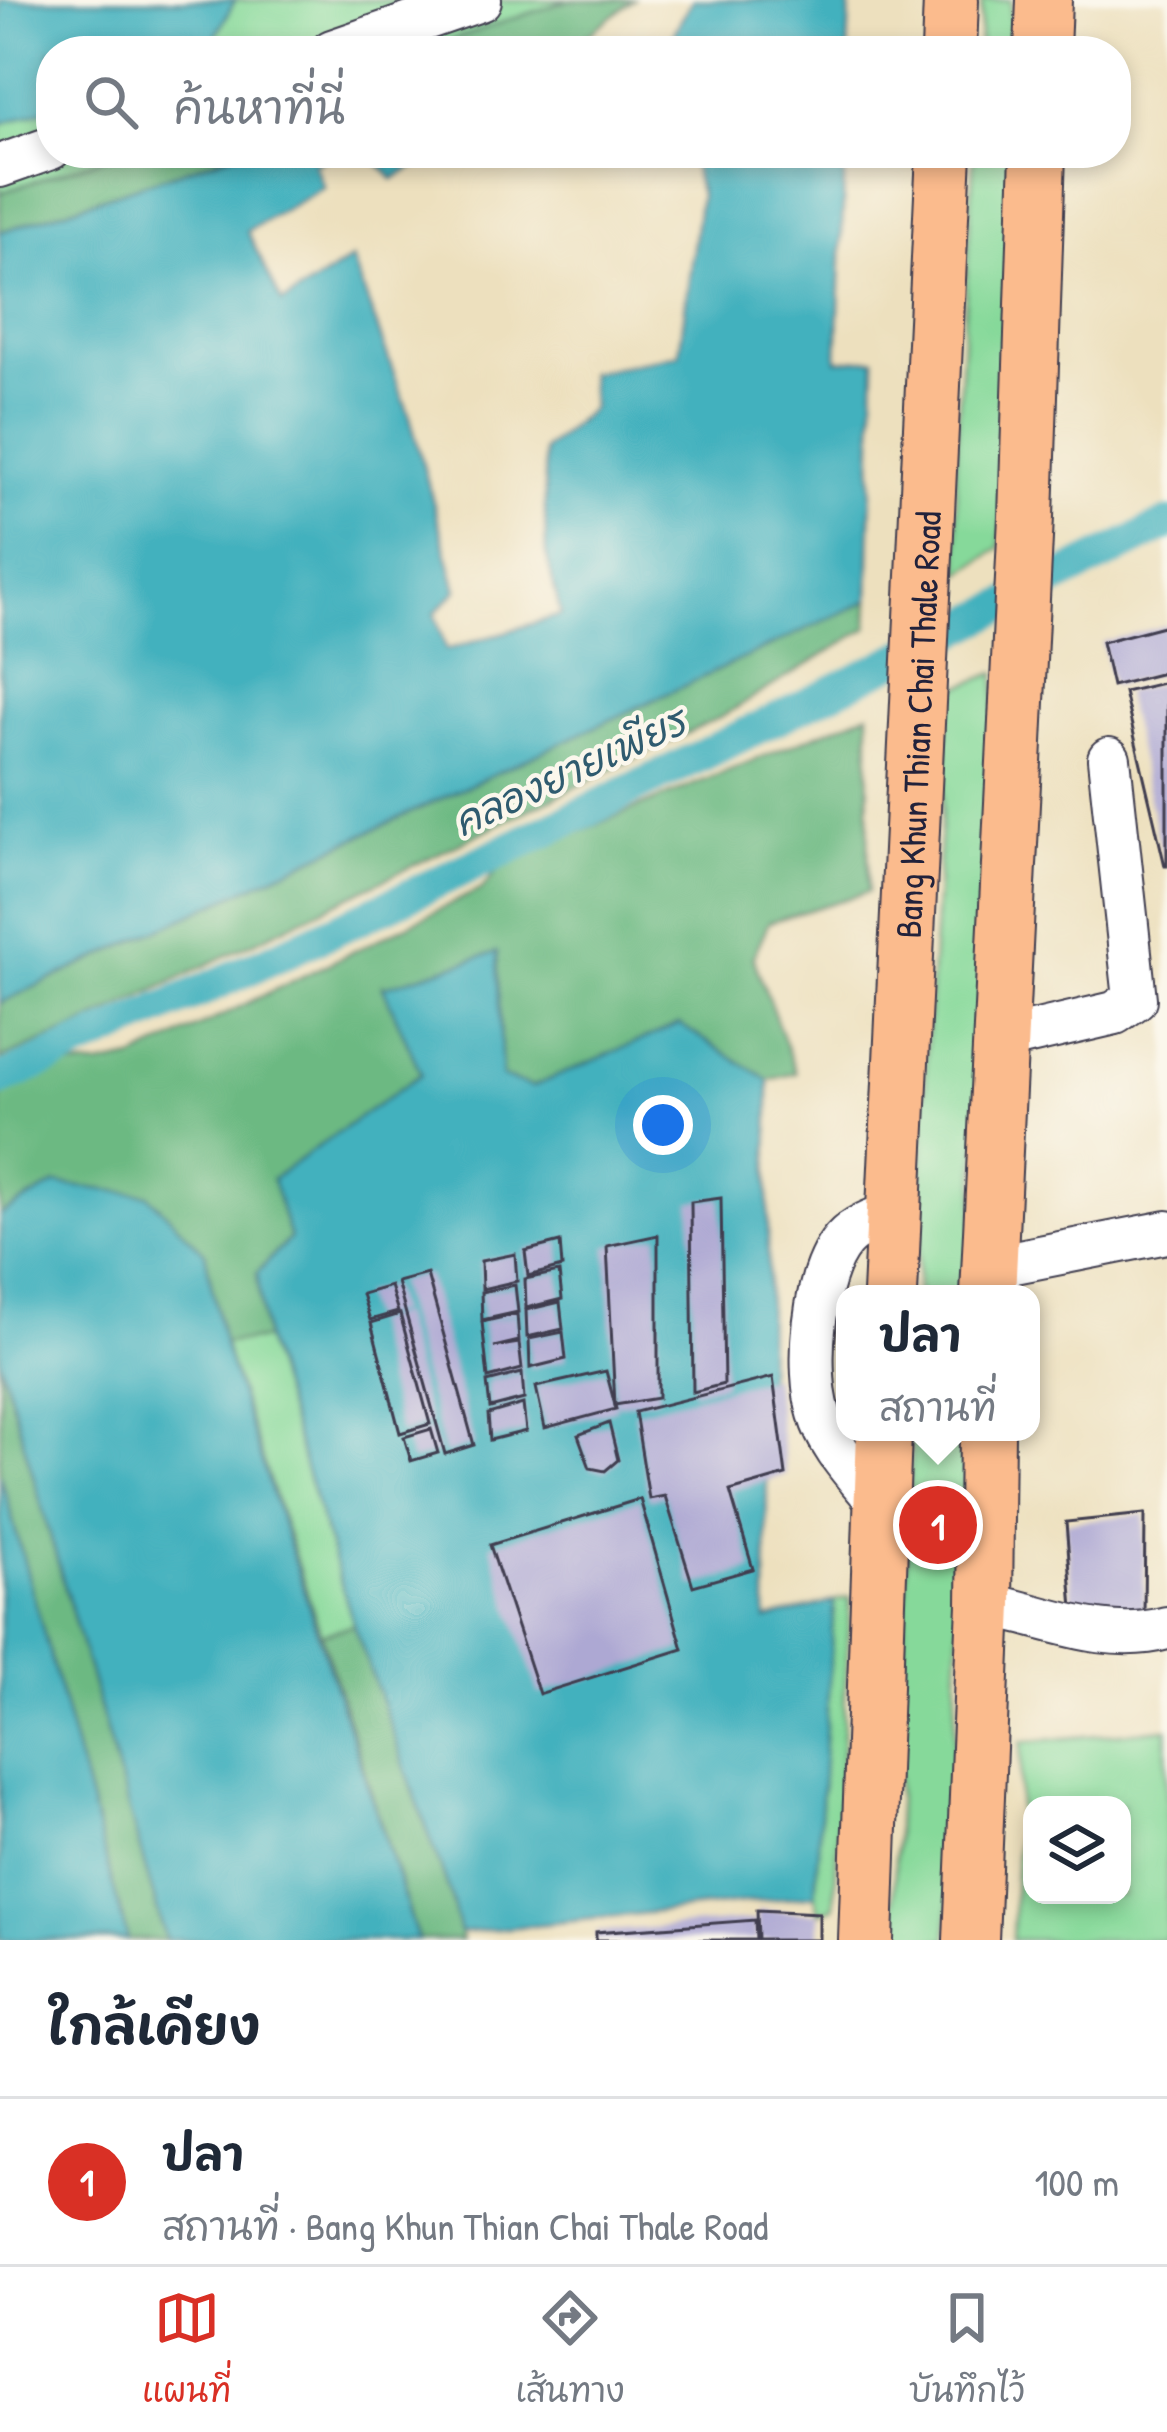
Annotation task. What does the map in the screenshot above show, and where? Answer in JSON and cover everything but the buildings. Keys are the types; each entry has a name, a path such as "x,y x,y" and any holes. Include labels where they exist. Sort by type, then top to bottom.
{"main road":[{"path":"950,36 951,0"},
{"path":"1043,36 1044,0"},
{"name":"Bang Khun Thian Chai Thale Road","path":"890,1285 943,168"},
{"path":"988,1281 1026,517 1038,168"},
{"path":"866,1940 884,1441"},
{"path":"971,1940 986,1604 987,1441"}],"lane":[{"path":"376,36 480,0"},
{"path":"0,166 36,153"},
{"path":"999,1040 1115,1013 1135,999 1109,759"},
{"path":"882,1507 834,1445 819,1416 812,1345 815,1313 842,1241 870,1221 892,1214"},
{"path":"988,1281 1167,1232"},
{"path":"986,1604 1115,1635 1167,1628"}],"green space":[{"path":"235,0 569,0 462,36 216,36"},
{"path":"569,0 633,0 583,36 462,36"},
{"path":"982,0 1011,0 1010,36 980,36"},
{"path":"36,113 36,168 74,168 0,193 0,124"},
{"path":"74,168 191,168 0,232 0,193"},
{"path":"973,168 1011,168 1011,302 1000,548 960,574 955,474"},
{"path":"869,600 868,628 723,716 74,1029 0,1060 0,1003"},
{"path":"996,673 971,1285 917,1285 927,1041 950,690"},
{"path":"869,713 868,892 769,922 753,957 796,1073 769,1080 679,1025 533,1087 502,1078 384,986 421,1074 273,1179 290,1238 257,1273 265,1339 223,1343 205,1253 56,1184 0,1215 0,1093 61,1066 133,1059 481,889 505,862"},
{"path":"265,1339 354,1625 321,1634 223,1343"},
{"path":"0,1360 166,1940 128,1940 0,1474"},
{"path":"912,1441 966,1441 947,1940 892,1940"},
{"path":"850,1597 834,1907 819,1913 815,1895 834,1601"},
{"path":"354,1625 451,1896 462,1940 418,1940 321,1634"},
{"path":"1167,1729 1167,1940 1012,1940 1022,1742"}],"water":[{"path":"0,0 235,0 216,36 36,36 36,113 0,124"},
{"path":"692,0 850,0 849,36 672,36"},
{"path":"191,168 316,168 324,187 247,231 282,303 352,259 410,417 457,590 435,613 446,650 561,615 546,553 544,450 592,408 589,373 679,354 700,195 694,168 844,168 837,360 875,359 869,600 0,1003 0,232"},
{"path":"382,168 412,168 393,179"},
{"path":"497,952 502,1077 532,1087 679,1024 769,1080 766,1620 834,1601 815,1895 460,1933 354,1625 265,1339 257,1273 290,1238 272,1179 421,1074 383,987"},
{"path":"56,1184 148,1195 205,1253 223,1343 418,1940 166,1940 0,1360 0,1215"},
{"path":"0,1474 128,1940 0,1940"}],"waterway":[{"name":"คลองยายเพียร","path":"0,1080 588,811 1167,524"}],"place":[{"name":"ปลา","path":"938,1525"}]}
